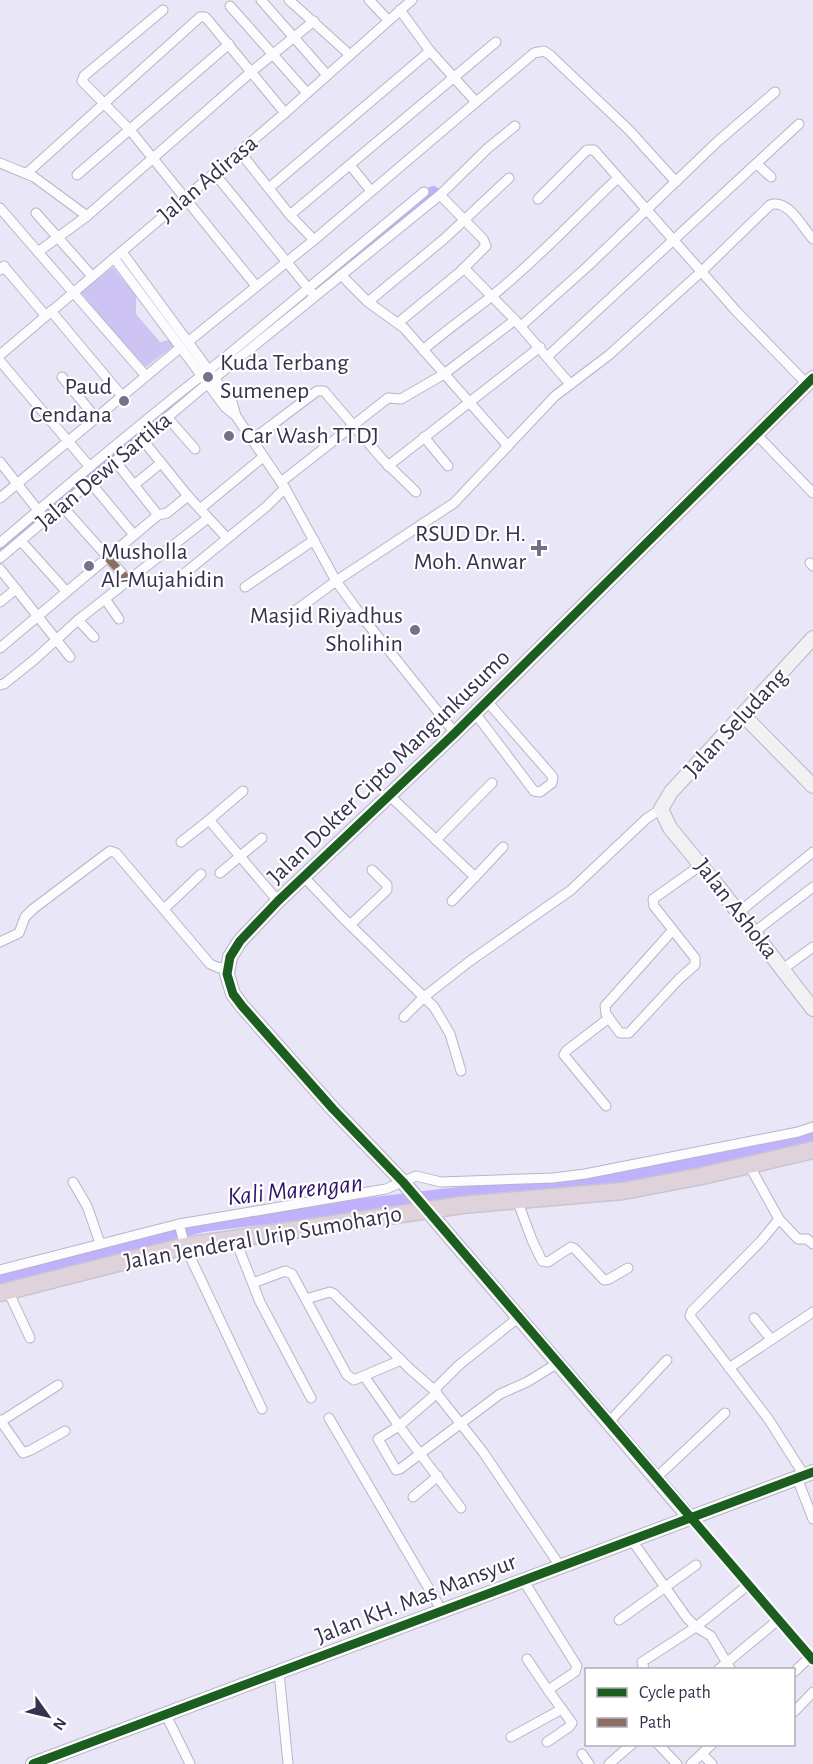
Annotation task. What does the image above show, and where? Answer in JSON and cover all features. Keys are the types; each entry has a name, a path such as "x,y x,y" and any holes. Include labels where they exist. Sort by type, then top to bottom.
{"highway":[{"name":"Jalan Jenderal Urip Sumoharjo","path":"4,1292 181,1234 235,1239 423,1206 623,1191 702,1176 813,1150"}],"street":[{"path":"261,0 327,75"},
{"path":"289,0 350,56"},
{"path":"369,0 388,20"},
{"name":"Jalan Adirasa","path":"0,355 240,153 412,0"},
{"path":"230,6 307,93"},
{"path":"163,10 82,78 103,104 130,130 256,286"},
{"path":"400,10 430,51 476,102"},
{"path":"27,173 200,17 207,18 285,113"},
{"path":"38,252 87,216 251,72 314,21"},
{"path":"290,215 496,42"},
{"path":"77,175 229,44"},
{"path":"269,188 430,51"},
{"path":"0,498 314,240 534,52 544,51 623,124 676,182"},
{"path":"185,573 226,537 266,507 283,485 388,398 401,399 444,374 518,323 588,266 775,92"},
{"path":"548,356 799,124"},
{"path":"311,292 341,275 440,195 488,148 515,126"},
{"path":"538,199 590,149 594,150 737,312 810,381"},
{"path":"240,153 290,215 314,240"},
{"path":"0,163 27,173 87,216"},
{"path":"757,164 771,177"},
{"path":"350,165 371,191"},
{"path":"215,174 311,292"},
{"path":"368,302 510,178"},
{"path":"423,350 493,295 561,234 618,178"},
{"path":"0,543 90,467 208,377 311,292 424,192"},
{"path":"398,322 464,268 486,246 483,239 440,195"},
{"path":"294,611 454,503 555,396 609,355 774,204 785,206 813,239"},
{"path":"0,208 146,376"},
{"path":"36,213 60,237 92,276"},
{"path":"118,255 185,344 225,407 236,416 283,485 336,581 455,733"},
{"path":"1,266 48,313 122,396"},
{"path":"464,268 493,295 570,384"},
{"path":"341,275 368,302 398,322 508,446"},
{"path":"388,466 540,347"},
{"path":"0,361 90,467"},
{"path":"62,377 96,418"},
{"name":"Jalan Dewi Sartika","path":"0,558 167,417 208,377"},
{"name":"Jalan Dokter Cipto Mangunkusumo","path":"228,966 230,957 240,941 278,901 476,713 486,700 810,381"},
{"path":"252,440 320,390 327,392 388,466 416,492"},
{"path":"167,417 195,448"},
{"path":"757,435 813,493"},
{"path":"424,437 448,466"},
{"path":"141,439 188,496 226,537"},
{"path":"200,509 263,457"},
{"path":"115,461 158,515"},
{"path":"0,462 45,520"},
{"path":"134,484 161,463"},
{"path":"90,482 134,535"},
{"path":"0,648 158,515 167,513 188,496"},
{"path":"62,506 128,580"},
{"path":"0,685 34,660 78,620 208,518"},
{"path":"245,587 314,540"},
{"path":"21,541 66,591"},
{"path":"0,569 70,657"},
{"path":"0,602 16,589"},
{"path":"105,599 119,619"},
{"path":"78,620 94,637"},
{"name":"Jalan Seludang","path":"661,809 672,792 813,638"},
{"path":"476,713 534,791 540,792 552,783 553,777 486,700"},
{"path":"743,715 813,786"},
{"path":"436,840 492,783"},
{"path":"181,842 243,791"},
{"path":"389,795 475,877"},
{"path":"404,1017 424,997 470,961 571,890 646,819 661,809"},
{"name":"Jalan Ashoka","path":"661,809 670,828 813,1010"},
{"path":"209,820 278,901"},
{"path":"220,873 262,838"},
{"path":"452,901 503,847"},
{"path":"0,942 19,933 25,917 33,909 111,851 116,853 210,964 219,968 228,966 228,983 242,1005 333,1109 404,1184 812,1659 795,1671"},
{"path":"738,913 813,852"},
{"path":"672,931 606,1006 605,1010 609,1018 620,1034 629,1033 679,979 692,969 696,962 654,906 653,899 701,865"},
{"path":"350,925 387,890 387,885 372,870"},
{"path":"164,909 201,874"},
{"path":"304,877 434,1007 450,1034 461,1071"},
{"path":"753,933 813,887"},
{"path":"783,969 813,947"},
{"path":"606,1106 564,1055 566,1051 609,1018"},
{"path":"0,1270 100,1243 181,1234 317,1199 359,1195 386,1189 404,1184 416,1176 441,1182 553,1178 730,1146 813,1127"},
{"path":"749,1165 779,1219 798,1239 807,1239 813,1244"},
{"path":"73,1182 87,1206 100,1243"},
{"path":"517,1200 542,1261 548,1262 571,1247 604,1280 628,1268"},
{"path":"779,1219 761,1241 691,1313 692,1319 770,1420 805,1475 813,1519"},
{"path":"181,1234 262,1409"},
{"path":"235,1239 260,1302 311,1398"},
{"path":"253,1283 289,1272 349,1378 354,1380 401,1360"},
{"path":"4,1292 30,1338"},
{"path":"306,1299 330,1292 334,1294 435,1391 483,1452 561,1566"},
{"path":"729,1368 813,1312"},
{"path":"519,1317 459,1365 399,1426 378,1441 394,1468 398,1470 500,1394 527,1382 558,1363"},
{"path":"754,1318 771,1339"},
{"path":"609,1422 667,1360"},
{"path":"364,1376 419,1454 461,1508"},
{"path":"58,1385 0,1421 23,1453 65,1431"},
{"path":"656,1478 725,1413"},
{"path":"329,1418 442,1611"},
{"name":"Jalan KH. Mas Mansyur","path":"33,1764 61,1759 166,1715 805,1475"},
{"path":"413,1497 438,1476"},
{"path":"631,1539 664,1587 696,1627 711,1636 729,1666 778,1620"},
{"path":"619,1620 696,1566"},
{"path":"523,1580 577,1666 575,1672 548,1690"},
{"path":"644,1668 642,1662 696,1627 748,1585"},
{"path":"527,1659 571,1721 571,1725 547,1742"},
{"path":"279,1672 288,1764"},
{"path":"795,1711 813,1692"},
{"path":"511,1737 562,1709"},
{"path":"166,1715 190,1764"},
{"path":"609,1764 630,1746"},
{"path":"660,1746 677,1764"},
{"path":"691,1764 710,1746"},
{"path":"582,1754 590,1764"},
{"path":"702,1754 712,1764"}],"shaded area":[{"path":"113,267 136,296 136,314 160,342 169,340 173,346 146,367 113,332 81,292"}],"waterway":[{"path":"334,272 433,193"},
{"path":"0,550 201,382"},
{"name":"Kali Marengan","path":"0,1279 203,1225 588,1181 703,1162 813,1134"}],"marked path":[{"path":"107,557 128,580"}],"cycle path":[{"path":"813,378 455,733 278,901 240,941 230,957 227,974 233,994 242,1006 333,1109 403,1182 813,1660"},
{"path":"33,1764 813,1472"}],"place":[{"name":"Kuda Terbang Sumenep","path":"208,377"},
{"name":"Paud Cendana","path":"124,401"},
{"name":"Car Wash TTDJ","path":"229,436"},
{"name":"RSUD Dr. H. Moh. Anwar","path":"539,548"},
{"name":"Musholla Al-Mujahidin","path":"89,566"},
{"name":"Masjid Riyadhus Sholihin","path":"415,630"}]}
